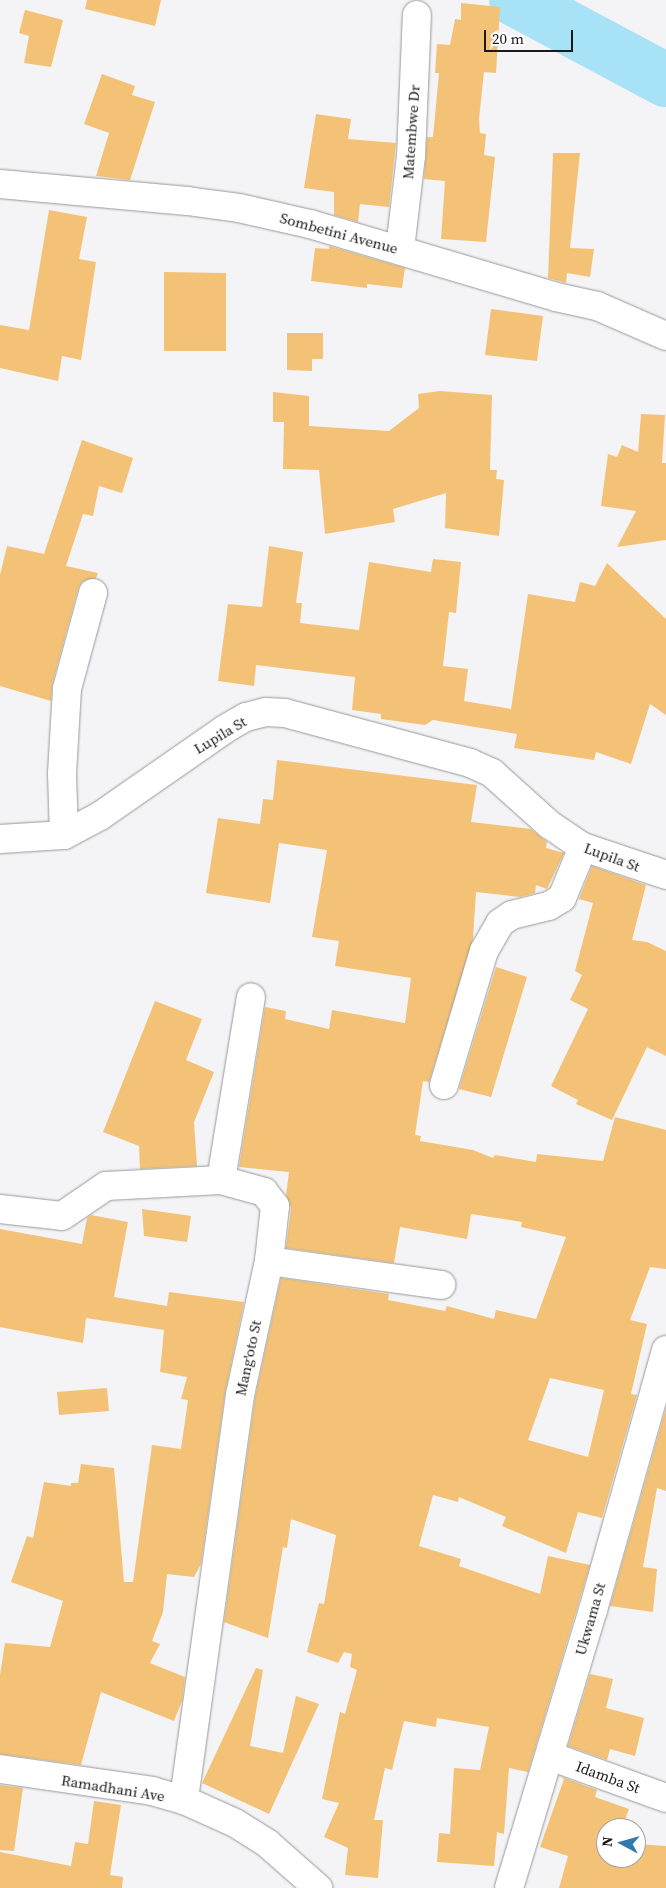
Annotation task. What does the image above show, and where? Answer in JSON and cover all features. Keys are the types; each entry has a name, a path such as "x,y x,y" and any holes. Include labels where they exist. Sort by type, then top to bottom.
{"street":[{"name":"Matembwe Dr","path":"400,249 411,156 417,15"},
{"name":"Sombetini Avenue","path":"0,184 103,192 239,208 400,249 556,297 597,306 666,336"},
{"path":"0,839 64,835 62,774 67,689 93,593"},
{"name":"Lupila St","path":"64,835 100,816 226,728 246,717 266,712 285,713 470,763 492,773 550,825 583,847 666,875"},
{"path":"444,1085 484,951 500,923 512,915 549,906 562,898 583,847"},
{"path":"221,1180 251,997"},
{"name":"Mang'oto St","path":"0,1209 62,1216 106,1186 221,1180 264,1192 275,1206 269,1261 240,1395 184,1800"},
{"path":"269,1261 441,1285"},
{"name":"Ukwama St","path":"509,1888 550,1756 666,1350"},
{"name":"Idamba St","path":"550,1756 666,1798"},
{"name":"Ramadhani Ave","path":"0,1769 152,1792 184,1800 235,1823 268,1844 318,1888"}],"building":[{"path":"87,0 161,0 155,26 85,9"},
{"path":"461,3 500,7 496,73 484,72 479,119 480,133 486,134 484,155 495,157 486,242 441,239 445,181 424,179 427,137 433,137 439,73 435,73 437,44 450,45 455,19 461,20"},
{"path":"25,10 63,20 51,67 24,63 29,36 19,33"},
{"path":"102,74 135,86 132,95 155,102 130,180 96,176 109,133 84,124"},
{"path":"316,114 351,119 348,139 396,143 389,207 360,204 358,222 334,215 334,192 304,188"},
{"path":"553,153 580,153 570,248 594,249 590,277 567,273 566,283 548,278"},
{"path":"49,210 87,217 79,259 96,262 81,360 62,356 58,381 0,368 0,325 29,330"},
{"path":"329,246 405,268 402,288 367,284 367,288 311,281 315,248 329,249"},
{"path":"164,272 226,273 226,351 164,351"},
{"path":"491,309 543,316 537,361 485,355"},
{"path":"287,333 323,333 323,359 312,359 312,371 287,370"},
{"path":"440,391 492,395 490,470 497,470 496,479 504,480 499,536 445,528 446,493 393,509 395,522 325,534 319,470 283,469 284,422 273,422 273,392 309,396 309,426 389,431 419,408 418,394"},
{"path":"641,414 665,415 662,463 666,463 666,540 617,547 636,511 601,506 608,454 617,457 622,445 638,452"},
{"path":"82,440 133,458 122,493 99,486 93,516 83,514 66,566 98,573 96,578 82,582 78,589 52,685 51,701 0,686 0,575 7,546 44,554"},
{"path":"269,546 303,552 296,603 302,603 300,623 359,630 369,562 431,572 433,559 461,562 456,613 449,612 443,666 468,669 464,701 511,709 528,594 575,602 580,582 595,586 607,563 666,619 666,715 650,704 631,764 596,752 594,760 514,748 517,734 433,720 425,725 381,719 381,714 352,710 355,677 256,665 254,686 218,681 228,604 262,607"},
{"path":"277,760 477,785 471,822 531,829 547,842 546,848 564,853 547,889 536,885 535,893 520,897 476,892 473,939 429,1082 423,1081 415,1135 421,1136 420,1141 473,1150 493,1158 495,1155 536,1162 537,1154 603,1161 615,1117 666,1130 666,1269 650,1267 630,1320 647,1324 631,1394 637,1395 602,1518 578,1512 566,1553 502,1526 506,1517 459,1497 458,1502 433,1495 419,1546 461,1559 459,1566 540,1594 548,1556 590,1565 528,1772 509,1768 504,1834 497,1832 494,1866 437,1862 439,1833 450,1834 454,1768 480,1770 489,1727 437,1718 436,1727 404,1721 392,1770 385,1768 374,1820 383,1820 378,1878 345,1875 348,1848 324,1837 339,1803 322,1799 340,1712 345,1714 357,1670 350,1667 352,1654 344,1652 338,1663 307,1652 319,1603 324,1604 336,1535 291,1519 287,1548 283,1547 268,1638 224,1622 255,1398 281,1278 389,1294 388,1300 445,1311 447,1306 494,1319 496,1310 536,1319 566,1237 521,1227 522,1222 471,1214 467,1239 400,1227 394,1263 286,1248 291,1208 286,1195 289,1172 239,1167 265,1007 286,1011 285,1019 329,1029 332,1010 405,1023 411,978 335,966 339,941 312,937 327,850 279,843 270,903 206,893 218,818 260,824 263,799 273,800","holes":["550,1378 604,1390 588,1457 528,1440"]},
{"path":"592,866 646,885 632,940 647,942 666,951 666,1056 647,1047 612,1120 576,1104 578,1100 551,1086 588,1009 570,1000 582,975 575,971 593,903 579,899"},
{"path":"496,967 527,977 491,1097 459,1089"},
{"path":"155,1001 202,1019 186,1060 214,1072 194,1122 197,1166 140,1169 139,1146 103,1132"},
{"path":"142,1209 191,1216 187,1242 144,1236"},
{"path":"91,1215 128,1222 114,1297 167,1306 169,1292 244,1302 225,1393 201,1564 194,1577 167,1574 163,1612 152,1641 160,1644 150,1663 185,1677 182,1701 174,1721 101,1692 81,1765 0,1754 0,1675 5,1643 50,1647 63,1601 11,1582 27,1536 33,1538 44,1482 71,1486 71,1483 78,1483 81,1464 114,1468 124,1582 133,1582 152,1445 181,1449 188,1400 181,1399 187,1377 160,1372 164,1330 86,1318 83,1343 0,1327 0,1229 82,1244 87,1218"},
{"path":"107,1388 109,1411 59,1415 57,1392"},
{"path":"666,1408 666,1491 657,1488 643,1567 657,1569 653,1612 610,1606"},
{"path":"256,1668 263,1670 250,1746 283,1753 296,1696 319,1704 269,1814 202,1783"},
{"path":"590,1674 613,1679 606,1708 644,1718 635,1756 610,1749 607,1760 568,1746"},
{"path":"559,1776 597,1790 595,1797 629,1809 626,1818 596,1818 596,1868 646,1868 646,1845 666,1846 666,1888 559,1888 568,1856 540,1847 564,1779"},
{"path":"0,1785 23,1788 14,1851 0,1850"},
{"path":"94,1801 121,1805 110,1875 123,1877 122,1888 0,1888 0,1852 71,1866 75,1842 88,1844"}],"waterway":[{"path":"516,0 666,80"}]}
